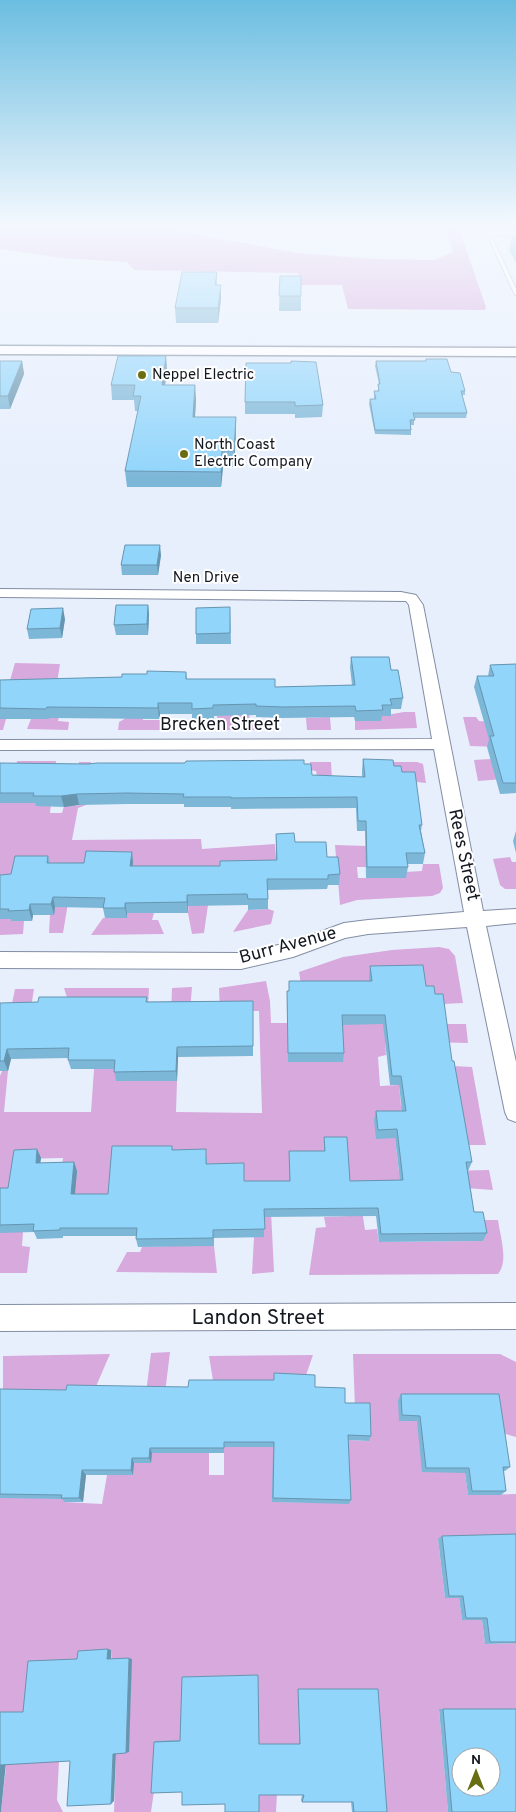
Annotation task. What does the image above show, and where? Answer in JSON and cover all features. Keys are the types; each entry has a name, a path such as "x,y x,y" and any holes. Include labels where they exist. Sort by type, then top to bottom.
{"main road":[{"path":"0,350 516,352"}],"street":[{"name":"Nen Drive","path":"0,593 401,596 411,598"},
{"name":"Rees Street","path":"411,598 416,605 462,857 516,1112"},
{"name":"Brecken Street","path":"0,744 440,744"},
{"name":"Burr Avenue","path":"0,960 241,961 293,949 344,931 368,927 516,916"},
{"name":"Landon Street","path":"0,1318 516,1316"}],"shaded area":[{"path":"15,663 60,664 57,683 61,707 58,721 69,722 68,730 27,729 31,719 6,719 3,730 0,730 0,715"},
{"path":"147,691 143,720 162,720 161,730 118,730 119,722 126,718 127,712"},
{"path":"250,711 249,722 254,722 255,730 211,730 212,722 217,721 217,716"},
{"path":"415,712 417,728 355,730 355,721 381,721 381,716"},
{"path":"330,717 331,730 307,730 306,718"},
{"path":"463,717 476,717 479,721 497,722 500,747 470,746"},
{"path":"490,759 516,778 478,781 474,760"},
{"path":"17,761 56,761 50,813 62,813 64,806 78,806 86,775 76,775 79,762 91,762 86,805 78,808 72,840 201,839 202,849 275,844 277,871 208,905 204,933 192,934 188,913 190,877 139,913 154,913 152,920 158,920 164,934 91,935 103,918 127,918 70,891 63,933 49,933 50,915 60,874 24,921 23,934 0,935 0,803 15,774"},
{"path":"310,762 331,762 332,779 319,786 316,771 310,770"},
{"path":"376,762 417,762 423,764 426,783 417,782 414,776 392,776"},
{"path":"335,845 366,846 368,867 357,867 358,878 405,878 405,872 422,871 423,864 439,864 443,888 440,893 432,896 357,900 340,905"},
{"path":"510,857 512,862 516,862 516,889 505,889 500,885 493,859"},
{"path":"268,909 274,911 271,924 233,932 248,910"},
{"path":"439,947 449,949 455,956 463,1003 443,1004 443,1024 466,1024 468,1043 385,1041 386,1055 378,1057 380,1086 399,1085 401,1106 423,1106 453,1066 472,1067 486,1145 464,1145 395,1138 399,1172 489,1170 493,1190 466,1188 359,1190 365,1230 377,1229 379,1242 482,1241 480,1220 498,1220 503,1262 498,1274 309,1275 316,1228 326,1227 324,1217 350,1216 324,1159 290,1189 271,1211 274,1272 252,1274 254,1237 264,1206 187,1246 214,1246 217,1273 116,1272 127,1252 140,1252 142,1247 168,1246 173,1155 110,1203 72,1220 61,1171 63,1158 18,1159 7,1232 23,1232 22,1246 30,1247 27,1273 0,1273 0,1076 2,1071 8,1071 4,1112 91,1112 95,1056 118,1061 116,1081 177,1081 176,1112 262,1113 259,1011 220,1011 219,988 266,981 270,1001 271,1023 287,1023 302,991 299,972 343,957 392,950"},
{"path":"192,987 190,1011 171,1015 172,988"},
{"path":"64,988 149,988 148,1007 70,1007"},
{"path":"15,989 34,989 28,1026 10,1013"},
{"path":"170,1352 165,1393 209,1453 209,1475 224,1475 224,1447 209,1356 313,1355 304,1381 273,1502 349,1503 347,1440 369,1441 355,1408 353,1354 500,1354 516,1362 516,1437 499,1432 494,1400 400,1421 417,1421 465,1473 468,1495 516,1494 516,1541 438,1539 445,1598 459,1598 462,1620 482,1620 485,1644 516,1643 516,1709 439,1709 448,1812 378,1812 298,1690 299,1744 277,1793 276,1812 259,1812 181,1740 154,1791 151,1812 114,1812 116,1753 111,1650 59,1761 57,1800 63,1812 1,1812 12,1712 0,1712 0,1498 36,1498 3,1395 3,1356 110,1354 94,1391 65,1502 102,1504 107,1475 133,1475 134,1463 151,1463 145,1401 151,1353"}],"building":[{"path":"118,356 166,356 162,385 195,385 193,417 236,417 234,451 222,451 221,472 125,471 141,396 133,396 135,385 111,385"},
{"path":"426,359 447,359 451,372 460,373 465,391 461,391 467,413 413,413 415,420 410,420 411,430 375,430 370,399 376,399 374,391 379,391 378,384 380,384 376,361 426,361"},
{"path":"0,361 22,361 8,396 0,396"},
{"path":"291,361 316,362 323,405 295,406 295,402 245,402 246,363 291,363"},
{"path":"125,545 160,545 157,565 121,565"},
{"path":"116,605 148,605 147,624 114,625"},
{"path":"230,607 230,633 196,634 196,608"},
{"path":"63,608 60,628 27,629 31,609"},
{"path":"351,657 389,657 391,670 398,670 403,698 390,699 392,705 382,705 383,710 356,711 355,706 284,707 256,706 256,704 213,705 213,708 192,709 192,703 158,703 158,708 0,708 0,680 122,677 122,674 147,674 147,671 186,672 186,679 275,679 275,687 355,685"},
{"path":"516,664 516,783 503,783 490,736 494,736 477,676 494,676 490,665"},
{"path":"363,759 393,760 394,766 401,766 402,772 415,772 422,825 419,825 425,853 406,853 408,867 367,867 366,821 358,821 357,797 231,798 183,797 184,794 127,793 33,796 34,793 0,793 0,763 88,764 304,760 304,764 311,764 312,775 365,777"},
{"path":"294,833 295,842 326,842 327,857 338,857 340,874 328,875 328,879 267,879 268,899 248,899 247,894 187,895 187,902 125,903 125,908 103,908 105,898 53,897 51,904 30,904 29,910 8,911 9,909 0,909 0,875 11,874 15,856 48,856 47,863 84,863 86,851 132,852 130,866 220,866 220,861 277,860 276,834"},
{"path":"423,965 426,986 434,986 435,994 443,994 452,1061 454,1061 472,1162 466,1162 474,1212 483,1212 487,1233 381,1234 378,1208 264,1209 265,1229 213,1230 213,1238 136,1239 137,1228 60,1228 60,1230 33,1231 34,1224 0,1225 0,1188 8,1188 14,1150 37,1149 36,1163 74,1162 71,1194 108,1194 112,1146 172,1146 172,1150 206,1149 206,1164 244,1163 244,1181 290,1181 289,1151 325,1151 324,1137 347,1137 350,1181 403,1180 397,1129 378,1130 376,1111 406,1111 401,1076 392,1076 385,1015 342,1015 344,1053 288,1053 287,991 289,991 289,981 372,981 370,966"},
{"path":"39,997 147,997 146,1002 253,1001 253,1046 177,1047 176,1071 114,1072 115,1060 68,1060 69,1048 7,1049 4,1061 0,1061 0,1003 38,1002"},
{"path":"274,1373 315,1375 315,1387 345,1388 345,1403 370,1403 371,1436 348,1435 351,1500 273,1498 274,1442 224,1442 224,1448 150,1448 149,1458 132,1458 131,1470 82,1470 79,1498 61,1498 62,1495 0,1494 0,1389 66,1390 67,1385 188,1387 189,1380 274,1380"},
{"path":"401,1394 499,1394 510,1467 503,1467 506,1491 472,1491 469,1468 426,1468 420,1416 402,1415"},
{"path":"516,1534 516,1642 490,1642 487,1618 466,1618 463,1596 449,1596 442,1536"},
{"path":"108,1649 107,1659 129,1658 126,1753 113,1754 111,1804 67,1806 70,1761 0,1765 0,1712 23,1712 28,1661 77,1659 78,1651"},
{"path":"258,1675 259,1744 300,1744 298,1689 378,1689 387,1812 354,1812 353,1802 302,1802 304,1795 259,1795 259,1812 225,1812 225,1804 182,1805 182,1792 151,1793 154,1742 180,1741 182,1677"},
{"path":"443,1709 516,1709 516,1812 452,1812"}],"place":[{"name":"Neppel Electric","path":"142,375"},
{"name":"North Coast Electric Company","path":"184,454"}]}
